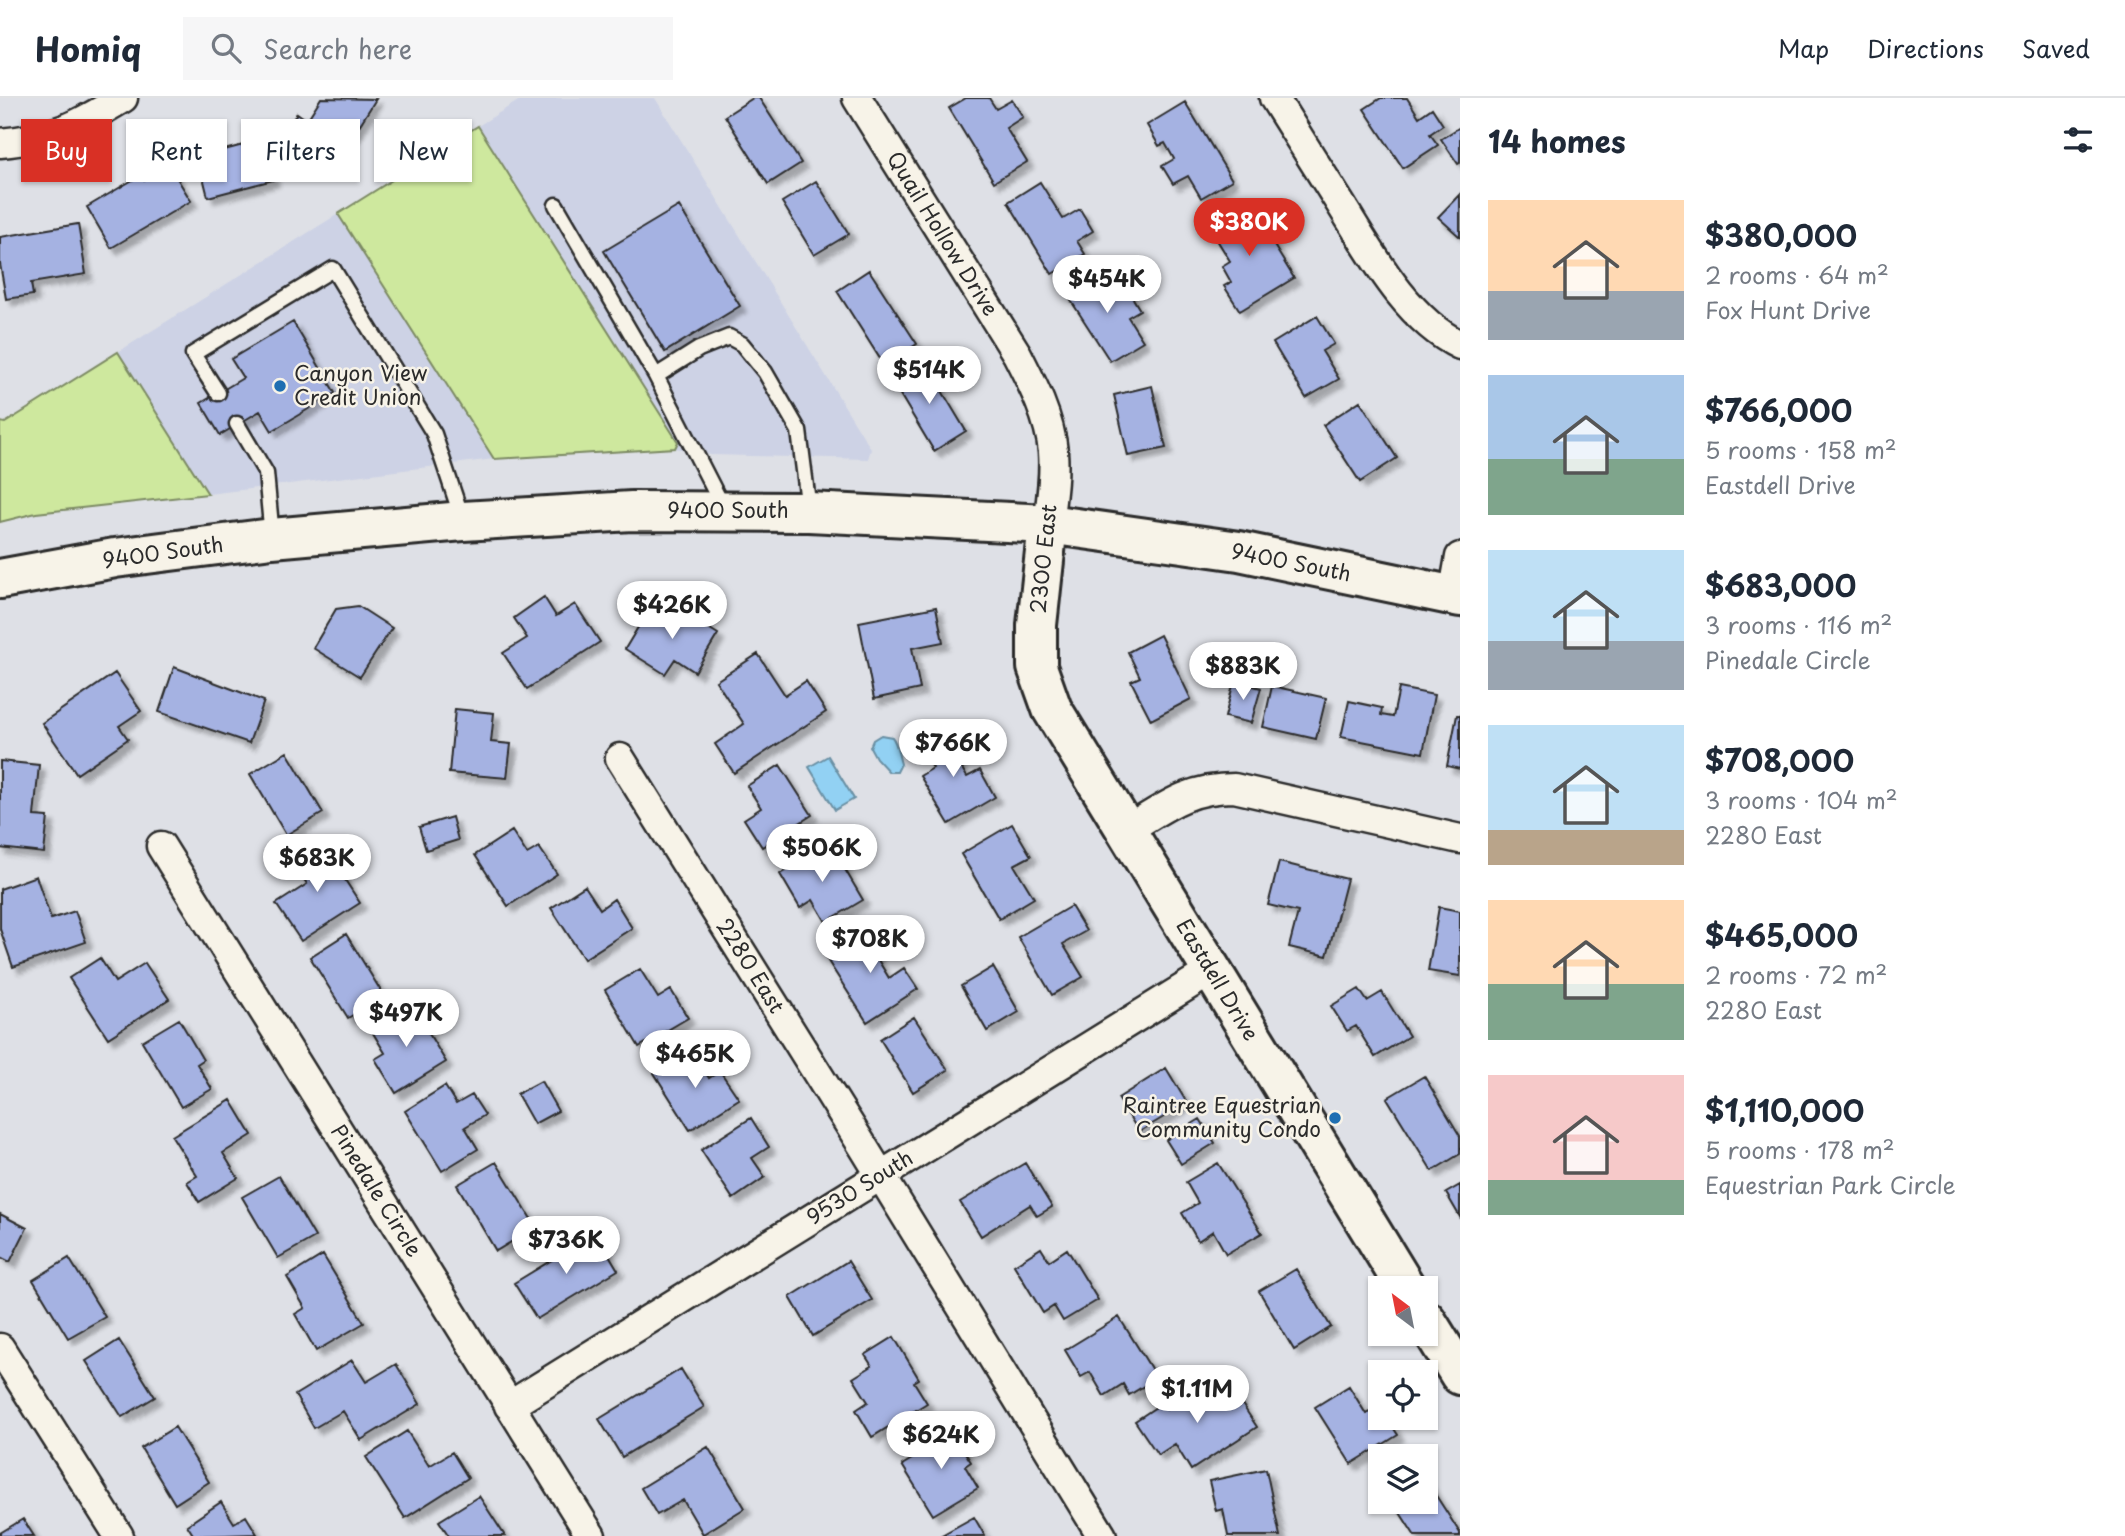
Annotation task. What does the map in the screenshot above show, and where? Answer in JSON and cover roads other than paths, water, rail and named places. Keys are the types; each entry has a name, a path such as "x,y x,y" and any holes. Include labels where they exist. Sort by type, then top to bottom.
{"main road":[{"name":"9400 South","path":"0,579 115,558 272,538 463,521 632,511 809,512 1048,524 1239,551 1457,597"},
{"name":"2300 East","path":"1037,667 1037,625 1048,524"},
{"name":"Eastdell Drive","path":"1037,667 1052,709 1399,1276"},
{"path":"1438,1336 1457,1362"}],"street":[{"path":"0,143 34,140 77,126 123,98"},
{"name":"Quail Hollow Drive","path":"857,98 1017,354 1034,386 1053,451"},
{"path":"1274,98 1376,261 1415,311 1447,339 1460,345"},
{"name":"2300 East","path":"1048,524 1054,476 1053,451"},
{"path":"1457,597 1460,557"},
{"name":"2280 East","path":"620,758 1102,1536"},
{"path":"1127,830 1187,795 1209,788 1234,789 1460,839"},
{"name":"Pinedale Circle","path":"161,846 591,1536"},
{"name":"9530 South","path":"509,1406 1211,971"},
{"path":"0,1348 119,1536"}],"lane":[{"path":"556,205 656,376 725,511"},
{"path":"218,393 193,354 333,269 434,434 463,521"},
{"path":"656,376 699,349 729,337 742,344 765,372 799,430 809,512"},
{"path":"237,424 266,473 272,538"}],"water":[{"path":"881,735 892,737 896,743 901,764 897,772 889,772 870,747 873,740"},
{"path":"828,756 854,799 835,810 809,767"}],"place":[{"name":"Canyon View Credit Union","path":"280,386"},
{"name":"Raintree Equestrian Community Condo","path":"1335,1118"}]}
